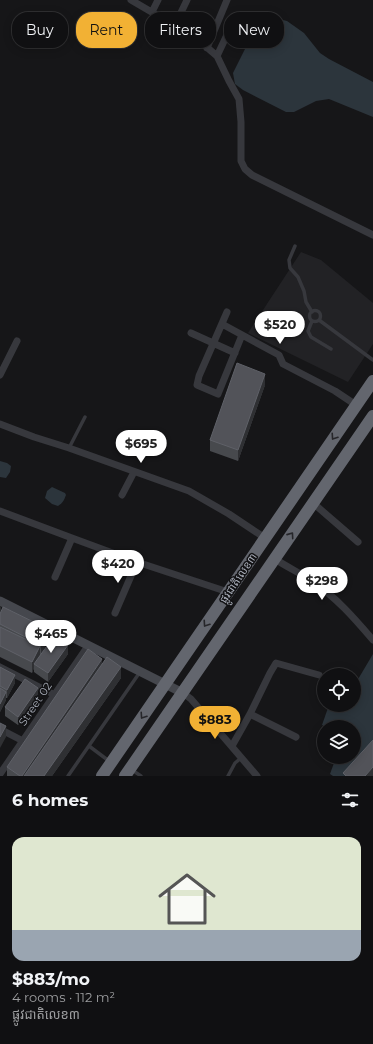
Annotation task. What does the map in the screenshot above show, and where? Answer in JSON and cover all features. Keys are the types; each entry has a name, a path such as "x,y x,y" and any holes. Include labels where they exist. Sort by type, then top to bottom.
{"highway":[{"name":"ផ្លូវជាតិលេខ៣","path":"102,776 373,381"},
{"name":"ផ្លូវជាតិលេខ៣","path":"128,772 373,416"}],"street":[{"path":"133,0 152,12 158,0"},
{"path":"181,12 187,0"},
{"path":"216,26 227,0"},
{"path":"217,56 224,41"},
{"path":"207,48 217,56 239,99 242,122 241,161 245,169 252,175 373,235"},
{"path":"228,312 199,376 197,385 218,394 242,335"},
{"path":"222,324 279,355 283,364 335,391 356,405"},
{"path":"191,333 235,353"},
{"path":"0,374 17,342"},
{"path":"0,424 189,491 229,514 265,538"},
{"path":"122,495 134,472"},
{"path":"313,503 358,542"},
{"path":"0,511 137,562 228,592"},
{"path":"55,577 72,538"},
{"path":"275,559 313,582 332,597 373,640"},
{"path":"115,612 137,562"},
{"path":"0,601 191,698 257,776"},
{"name":"Street 02","path":"0,774 88,646"},
{"path":"232,746 276,663 317,674"},
{"path":"0,667 55,695"},
{"path":"250,714 296,737"},
{"path":"0,729 23,741"}],"lane":[{"path":"295,246 289,260 290,268 298,277 304,291 306,302 312,312"},
{"path":"312,312 315,311 319,313 319,320"},
{"path":"312,312 309,316 312,321"},
{"path":"312,321 316,322 319,320"},
{"path":"319,320 373,360"},
{"path":"312,321 308,331 311,337 331,349"},
{"path":"69,448 85,417"},
{"path":"68,776 141,672"},
{"path":"89,746 112,762"},
{"path":"228,776 235,763 241,758"},
{"path":"128,772 141,776"}],"shaded area":[{"path":"284,20 287,21 304,33 320,53 373,82 373,117 329,99 316,101 294,112 286,112 243,90 235,84 233,73 246,48 284,48"},
{"path":"301,252 321,260 373,303 373,344 348,382 248,333"},
{"path":"0,461 11,466 10,472 6,478 0,477"},
{"path":"52,487 65,493 66,495 61,504 58,506 52,504 45,498 47,491"},
{"path":"373,654 373,748 361,761 361,720 324,720 327,712 361,712 361,674"},
{"path":"334,764 358,764 347,776 333,776 330,774"}],"building":[{"path":"237,363 265,374 238,450 210,440"},
{"path":"3,607 48,629 41,645 0,624 0,614"},
{"path":"0,627 40,646 32,662 0,646"},
{"path":"54,636 68,645 48,673 34,664"},
{"path":"88,649 102,659 22,776 20,776 7,767"},
{"path":"107,657 121,667 44,776 24,776"},
{"path":"0,667 15,675 7,690 0,686"},
{"path":"25,679 38,688 18,717 5,707"},
{"path":"0,688 6,692 0,704"},
{"path":"0,723 6,726 0,737"},
{"path":"373,740 373,767 365,776 346,776 343,773 351,764 361,764 361,753"}]}
